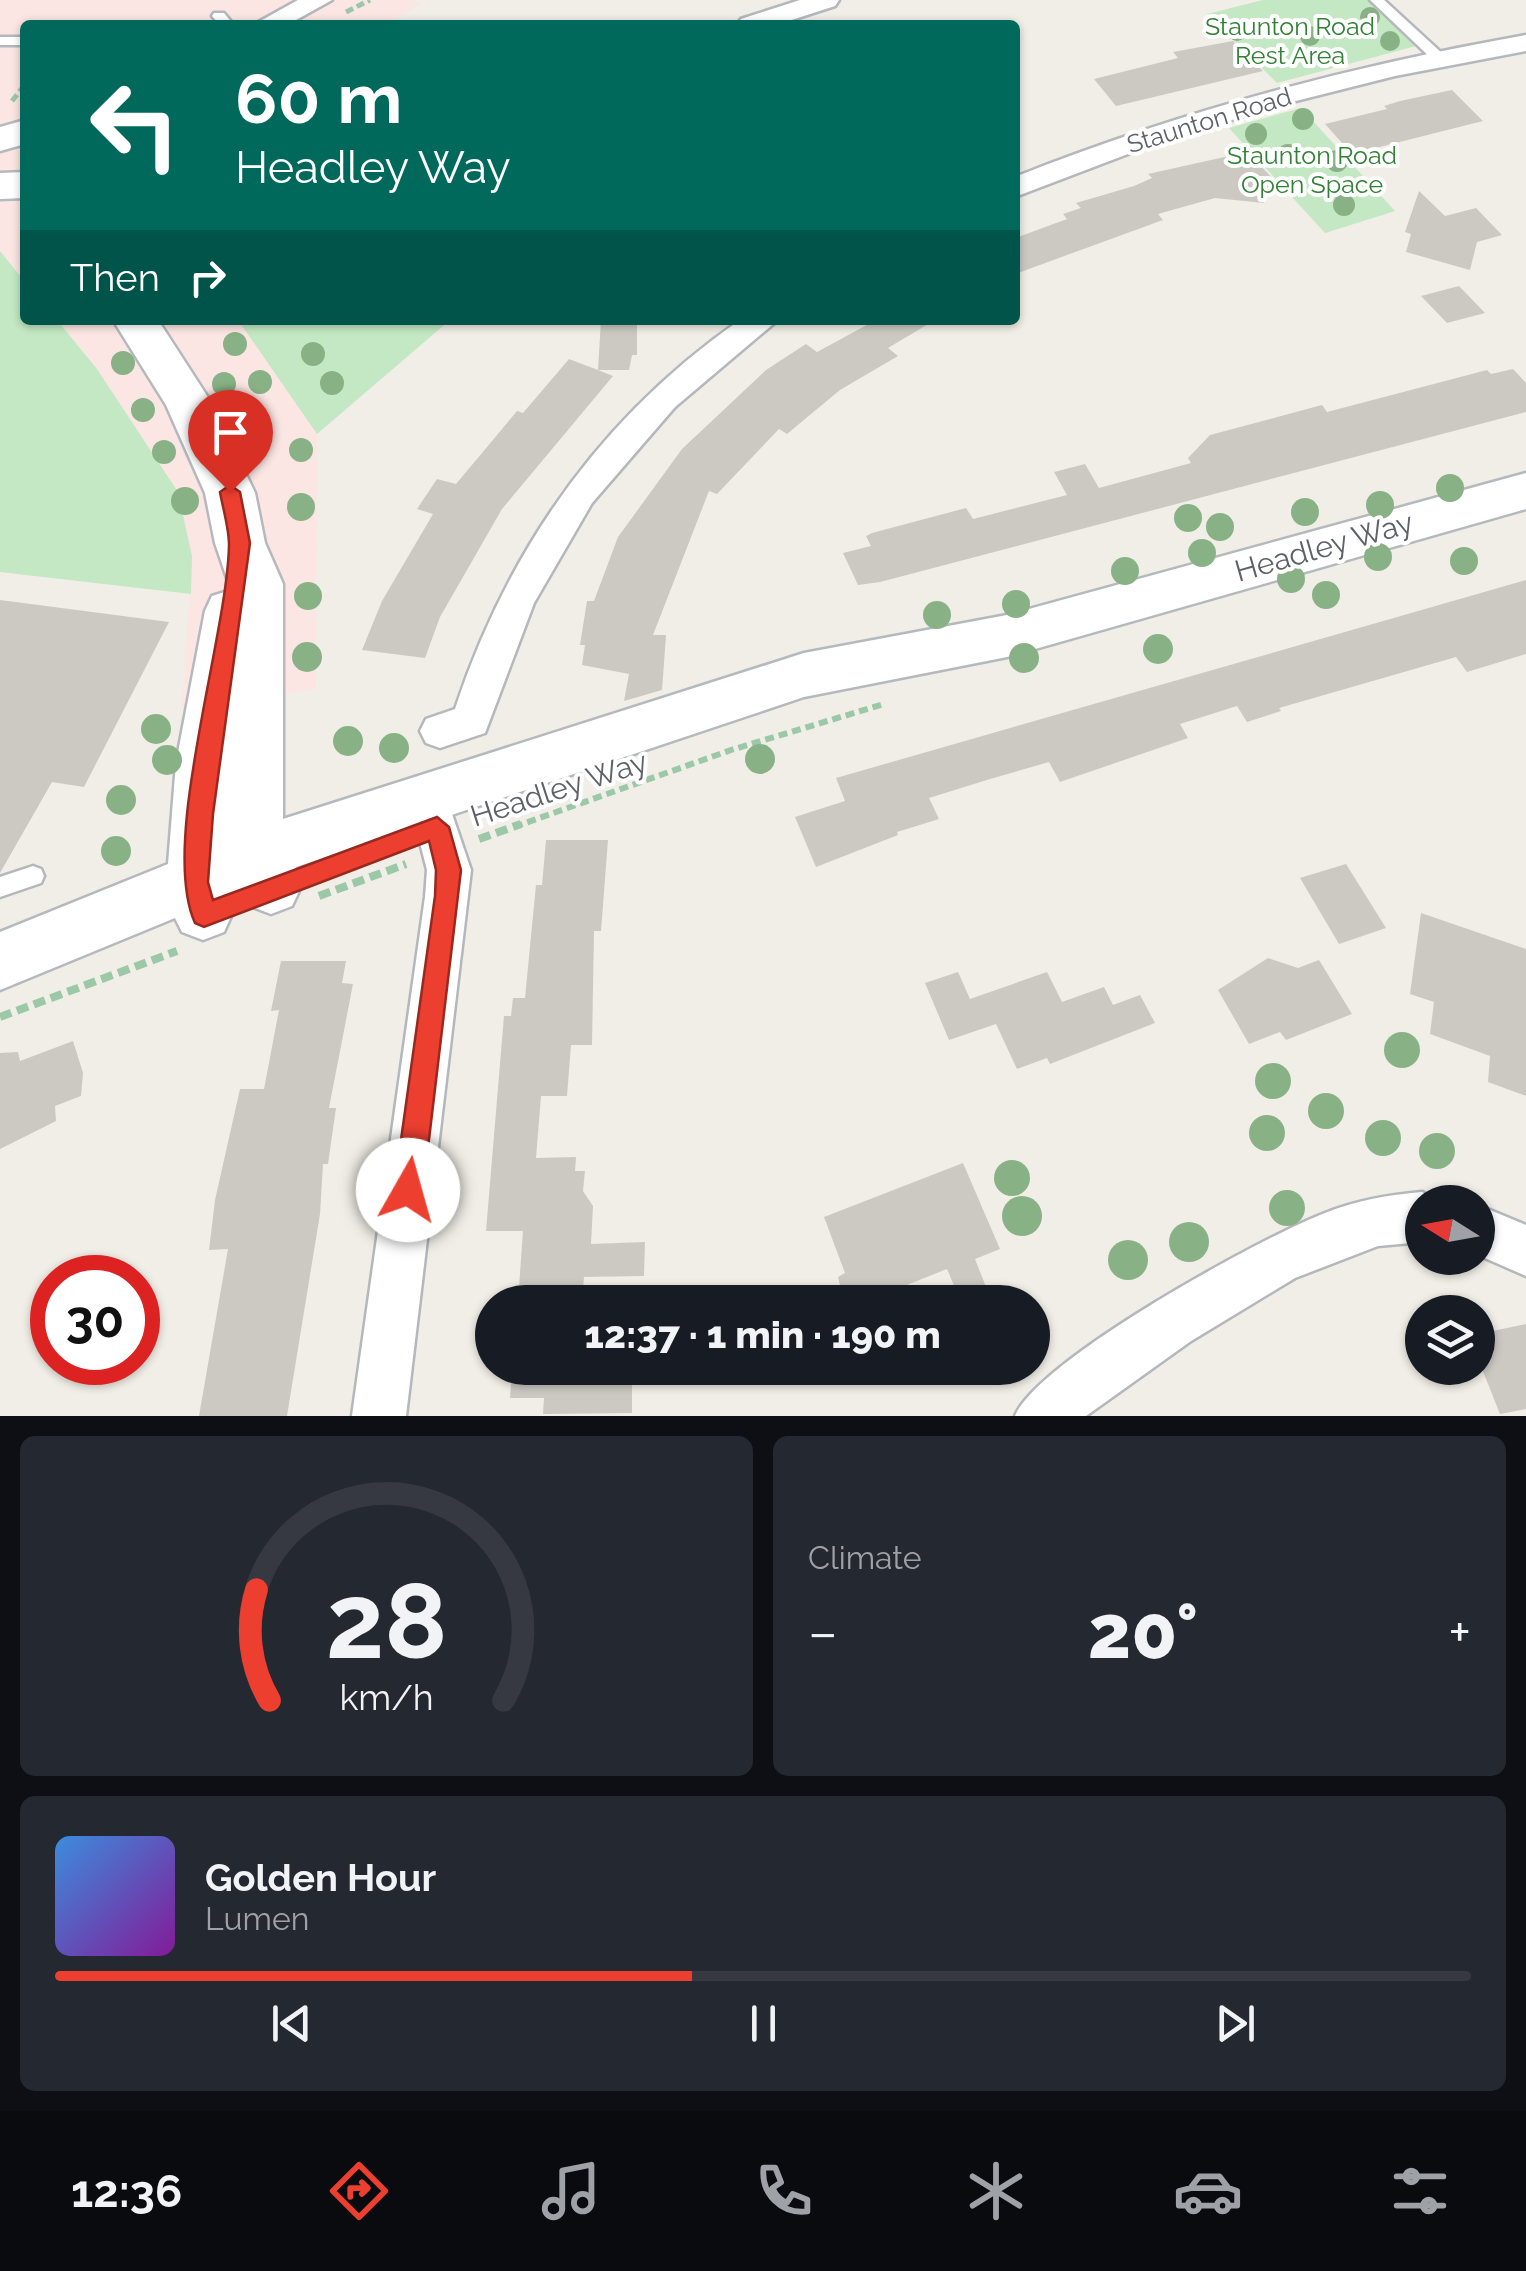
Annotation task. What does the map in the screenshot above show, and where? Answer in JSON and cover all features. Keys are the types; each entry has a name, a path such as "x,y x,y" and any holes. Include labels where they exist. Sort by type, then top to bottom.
{"main road":[{"path":"137,325 188,402 230,492 240,543 256,584 258,694 252,778 254,818 267,872"},
{"name":"Headley Way","path":"0,986 138,942 267,872 426,795 804,675 1007,636 1526,491"},
{"path":"192,916 201,814 240,543"},
{"name":"Headley Way","path":"267,872 441,839 862,692 1007,636"},
{"name":"Headley Way","path":"0,961 192,916"}],"street":[{"path":"277,20 319,0"},
{"path":"765,20 826,0"},
{"name":"Staunton Road","path":"1020,186 1109,150 1242,108 1439,58 1526,44"},
{"path":"440,731 471,721 508,616 565,514 715,331 741,325"},
{"path":"380,1416 447,896 441,839"},
{"path":"1042,1416 1122,1356 1282,1256 1368,1222 1405,1219"},
{"path":"1495,1237 1526,1251"}],"lane":[{"path":"1376,0 1439,58"},
{"path":"0,887 33,876"}],"path":[{"path":"11,127 20,99"},
{"path":"350,884 441,839 561,810"},
{"path":"0,1017 192,916"}],"shaded area":[{"path":"0,0 412,0 420,5 392,20 20,20 20,277 0,258"},
{"path":"61,325 241,325 317,434 316,689 182,709 192,556 178,492 97,369"}],"green space":[{"name":"Staunton Road Rest Area","path":"1263,0 1368,0 1416,46 1277,83 1207,14"},
{"name":"Staunton Road Open Space","path":"1301,108 1395,211 1325,233 1229,128"},
{"path":"0,251 20,276 20,325 61,325 97,369 178,492 192,556 191,594 0,572"},
{"path":"241,325 444,325 317,434"}],"building":[{"path":"1233,41 1263,71 1116,106 1094,79 1178,58 1173,52"},
{"path":"1452,90 1483,121 1352,154 1325,124 1387,109 1384,106 1400,101"},
{"path":"1247,152 1279,185 1253,192 1264,203 1215,198 1158,214 1163,220 1020,272 1020,236 1067,219 1063,214 1081,208 1076,203 1152,178 1148,174"},
{"path":"1419,191 1445,216 1476,208 1502,235 1477,242 1470,270 1406,252 1411,234 1405,232"},
{"path":"1459,286 1485,313 1447,323 1421,296"},
{"path":"601,325 637,325 637,355 632,355 629,370 598,370"},
{"path":"867,325 927,325 888,348 898,356 840,390 787,434 779,429 717,494 709,491 653,635 666,635 662,690 624,701 629,674 582,665 585,645 580,645 587,601 594,601 618,537 682,449 766,370 806,344 817,352"},
{"path":"569,359 613,376 502,509 440,617 425,658 362,650 382,601 433,514 417,509 437,479 456,484 517,411 523,413"},
{"path":"1513,369 1526,383 1526,412 880,582 858,585 843,553 871,546 866,536 872,533 966,508 973,519 1067,495 1054,472 1085,464 1099,488 1191,463 1188,458 1210,435 1322,405 1327,412 1487,370 1491,374"},
{"path":"1526,580 1526,654 1467,672 1456,657 1279,708 1281,711 1247,722 1237,706 1180,724 1188,738 1060,782 1049,762 990,779 929,798 939,819 897,832 898,835 816,867 795,817 845,801 836,778"},
{"path":"0,600 169,622 84,787 52,782 0,873"},
{"path":"546,840 608,840 601,931 594,931 592,1045 571,1045 567,1096 541,1096 536,1158 576,1157 575,1171 585,1171 583,1191 593,1206 591,1244 645,1242 644,1276 584,1277 583,1285 519,1285 523,1231 486,1231 504,1016 511,1016 513,998 525,998 536,885 542,885"},
{"path":"1346,864 1386,928 1339,944 1300,878"},
{"path":"1421,913 1526,949 1526,1096 1488,1082 1490,1056 1430,1034 1434,1002 1410,994"},
{"path":"1268,958 1298,968 1319,960 1352,1014 1286,1040 1280,1032 1249,1044 1218,990"},
{"path":"281,961 346,961 342,983 353,984 329,1108 336,1108 328,1164 323,1164 320,1214 287,1416 199,1416 228,1249 209,1250 215,1200 240,1089 264,1089 279,1010 271,1011"},
{"path":"958,972 970,999 1047,972 1062,1002 1104,987 1113,1005 1140,995 1155,1023 1050,1064 1047,1058 1017,1069 996,1024 949,1040 925,983"},
{"path":"73,1041 83,1073 81,1096 55,1106 56,1121 0,1149 0,1053 18,1052 20,1061"},
{"path":"963,1163 1000,1249 975,1259 985,1285 954,1285 947,1269 907,1285 840,1285 838,1277 845,1273 824,1217"},
{"path":"1526,1324 1526,1409 1500,1414 1488,1385 1495,1385 1495,1330"},
{"path":"511,1385 632,1385 632,1413 543,1414 544,1398 510,1398"}],"route":[{"path":"230,492 240,543 201,814 196,882 204,915 437,827 449,870 447,896 408,1190"}]}
